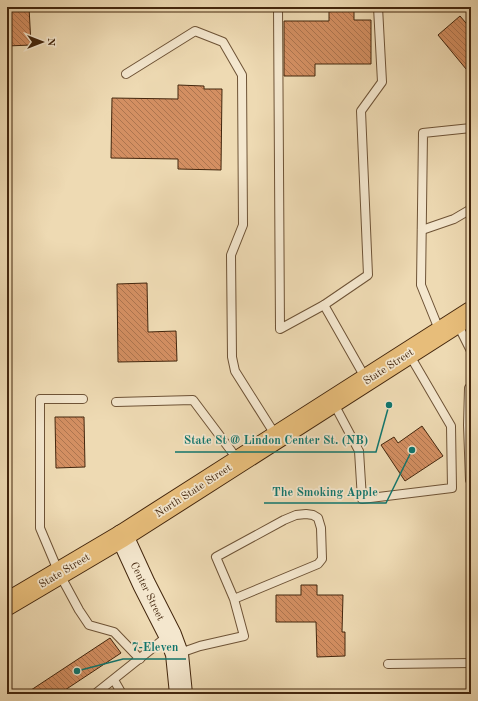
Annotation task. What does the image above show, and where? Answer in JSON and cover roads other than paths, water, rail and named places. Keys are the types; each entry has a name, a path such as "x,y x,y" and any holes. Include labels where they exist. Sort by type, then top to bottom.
{"main road":[{"name":"State Street","path":"306,419 456,322"},
{"name":"North State Street","path":"122,536 306,419"},
{"name":"State Street","path":"7,604 122,536"}],"street":[{"name":"Center Street","path":"122,536 173,644 181,694"}],"lane":[{"path":"278,7 280,329 324,305 368,275 361,111 382,82 378,7"},
{"path":"126,74 195,32 222,42 242,75 243,225 231,255 232,357 235,371 277,437"},
{"path":"471,128 423,133 421,285 456,322 471,351"},
{"path":"422,230 454,219 471,209"},
{"path":"324,305 367,379"},
{"path":"332,402 359,451 362,498 452,488 451,426 408,353"},
{"path":"471,386 469,388 468,425 471,482"},
{"path":"83,399 40,399 40,528 59,573 89,625 114,632 140,659"},
{"path":"116,402 193,400 238,461"},
{"path":"96,694 140,659 173,644 200,646 244,636 234,599 216,557 296,515 306,514 313,515 318,518 322,558 318,564 234,599"},
{"path":"388,664 471,663"},
{"path":"114,680 122,694"}],"place":[{"name":"State St @ Lindon Center St. (NB)","path":"389,405"},
{"name":"The Smoking Apple","path":"412,450"},
{"name":"7-Eleven","path":"77,671"}]}
